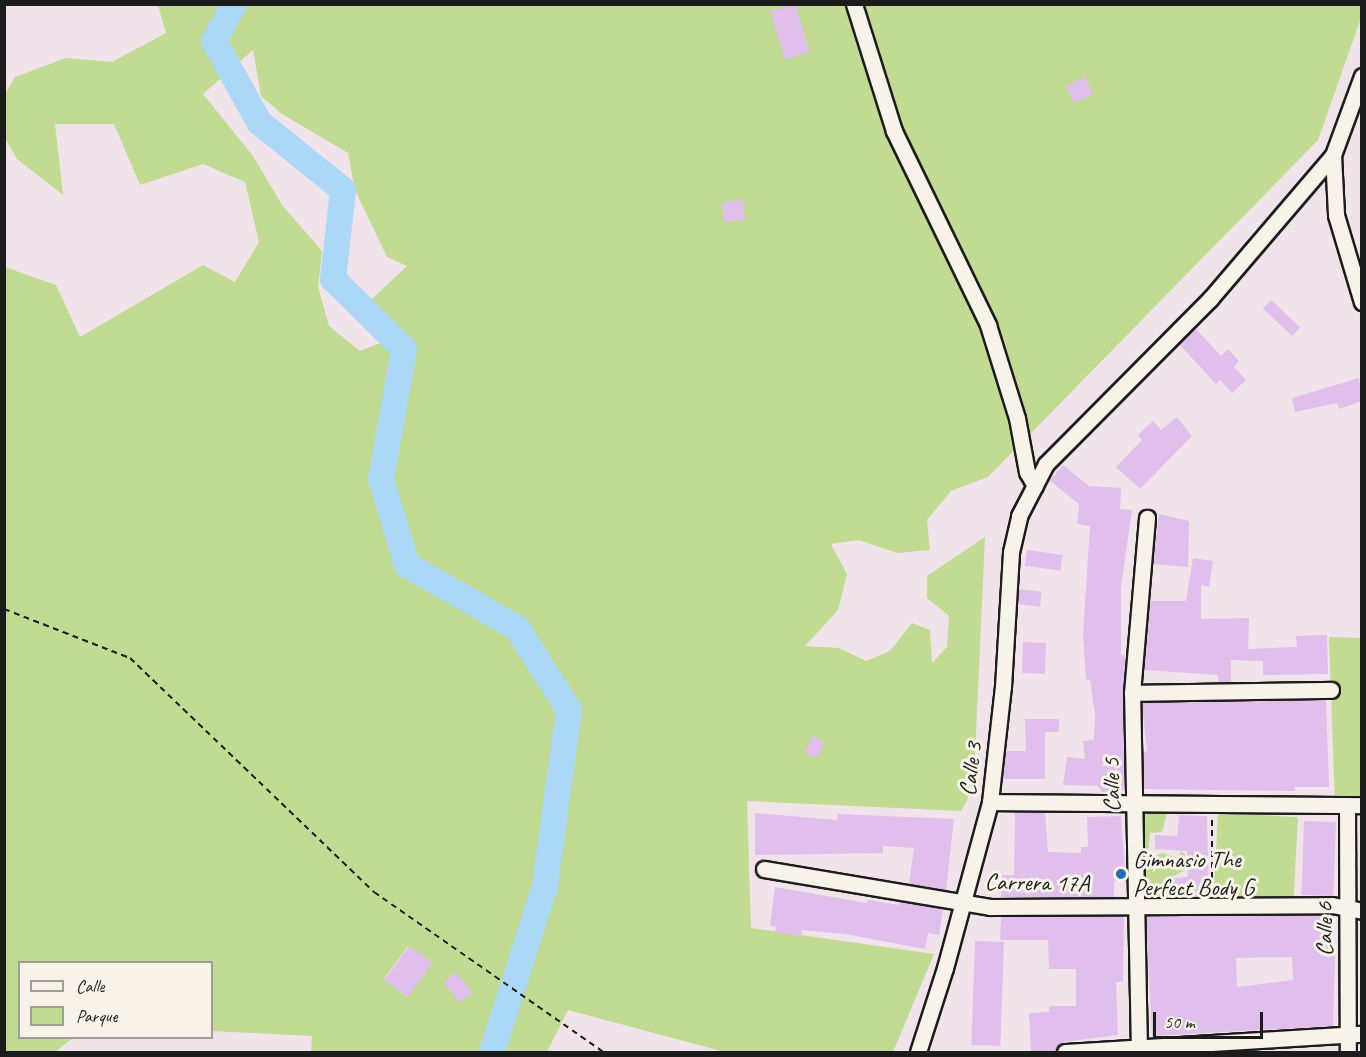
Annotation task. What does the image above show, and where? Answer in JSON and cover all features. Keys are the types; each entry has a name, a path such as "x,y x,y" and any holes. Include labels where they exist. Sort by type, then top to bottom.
{"street":[{"path":"854,4 894,132 988,326 1017,418 1027,472 1035,486"},
{"path":"1362,76 1333,155 1336,215 1362,302"},
{"name":"Calle 3","path":"918,1053 963,903 990,802 1003,687 1011,552 1018,516 1046,464 1210,299 1333,155"},
{"name":"Calle 5","path":"1139,1050 1134,907 1135,800 1132,693 1147,518"},
{"path":"1132,693 1331,690"},
{"path":"990,802 1135,800 1354,805"},
{"name":"Calle 6","path":"1348,1053 1355,1034 1354,805"},
{"name":"Carrera 17A","path":"764,869 990,907 1212,909 1332,905 1354,911"},
{"path":"1065,1053 1238,1047 1355,1034"}],"path":[{"path":"4,609 130,658 374,892 603,1053"},
{"path":"1212,802 1212,909"}],"green space":[{"path":"158,5 1361,5 1361,18 1318,140 988,477 951,491 927,520 930,550 897,553 859,540 831,544 847,574 838,610 805,646 839,648 866,661 890,651 912,623 930,630 932,663 947,647 949,616 927,598 927,576 985,537 975,755 967,801 961,811 747,801 751,928 934,954 893,1052 725,1052 568,1010 547,1052 311,1052 312,1036 213,1031 213,961 18,961 18,1039 72,1039 55,1052 5,1052 5,267 56,285 80,337 203,265 235,282 259,242 245,182 203,164 140,185 114,124 55,124 63,195 17,159 5,138 5,94 15,77 66,58 112,62 166,33","holes":["253,50 261,96 282,114 348,153 355,190 387,257 407,266 372,299 383,342 360,351 329,326 318,287 322,251 282,205 253,156 203,94","408,946 432,963 407,997 384,979"]},
{"path":"1329,637 1361,638 1361,802 1335,803"},
{"path":"1140,805 1169,806 1162,832 1150,833 1148,859 1162,853 1179,858 1181,851 1185,854 1185,870 1170,878 1169,904 1139,904"},
{"path":"1218,813 1298,817 1293,910 1213,906"}],"building":[{"path":"795,4 810,52 785,59 770,12"},
{"path":"1085,77 1093,94 1074,103 1066,86"},
{"path":"743,200 745,220 724,222 722,202"},
{"path":"1271,300 1300,327 1292,336 1263,309"},
{"path":"1195,328 1221,356 1228,349 1239,361 1234,367 1246,380 1232,393 1220,380 1216,384 1179,344"},
{"path":"1359,378 1362,401 1339,409 1337,403 1295,412 1292,398"},
{"path":"1177,417 1192,436 1140,489 1116,467 1142,440 1138,435 1153,421 1161,430"},
{"path":"1063,465 1089,486 1121,488 1120,509 1132,510 1121,587 1121,655 1125,655 1124,790 1102,792 1098,786 1063,785 1067,757 1085,759 1083,741 1094,740 1095,714 1090,680 1086,680 1083,635 1090,526 1077,524 1079,504 1050,481"},
{"path":"1159,514 1189,521 1188,567 1153,564"},
{"path":"1027,550 1063,555 1060,571 1025,566"},
{"path":"1193,558 1213,561 1209,587 1201,585 1201,619 1249,618 1248,649 1297,647 1296,636 1327,635 1328,674 1263,675 1263,661 1231,660 1231,682 1218,682 1218,675 1144,670 1150,601 1186,601"},
{"path":"1019,589 1042,592 1040,607 1017,604"},
{"path":"1023,642 1046,643 1045,674 1022,673"},
{"path":"1326,700 1329,787 1295,787 1295,791 1144,789 1143,752 1147,751 1142,703"},
{"path":"1025,719 1059,719 1059,732 1045,732 1045,779 1002,779 1006,751 1026,751"},
{"path":"813,736 825,742 816,758 805,752"},
{"path":"1015,812 1045,812 1048,852 1081,853 1081,847 1088,847 1087,817 1121,816 1126,882 1114,881 1114,897 1001,897 1002,875 1014,875"},
{"path":"755,813 837,820 838,814 954,819 946,890 909,884 914,848 883,846 883,853 755,855"},
{"path":"1179,815 1207,816 1209,896 1175,896 1174,878 1188,877 1187,851 1155,849 1155,835 1177,836"},
{"path":"1304,821 1336,822 1333,896 1301,895"},
{"path":"775,887 867,903 868,900 899,905 899,902 943,909 939,935 928,933 925,949 845,934 802,930 801,936 775,932 776,927 770,926"},
{"path":"1330,915 1335,958 1333,1026 1152,1036 1146,916","holes":["1292,957 1293,980 1237,987 1236,958"]},
{"path":"1124,916 1123,982 1116,982 1118,1035 1064,1042 1056,1051 1031,1052 1029,1013 1049,1012 1049,1006 1076,1006 1076,969 1049,969 1048,940 1000,940 1001,917"},
{"path":"975,941 1004,942 1000,1046 971,1045"},
{"path":"409,946 432,963 408,997 384,980"},
{"path":"456,972 472,992 460,1002 444,982"}],"waterway":[{"path":"234,4 214,41 259,122 343,190 333,279 404,349 381,479 407,565 517,628 569,710 545,886 492,1052"}],"place":[{"name":"Gimnasio The Perfect Body G","path":"1121,874"}]}
